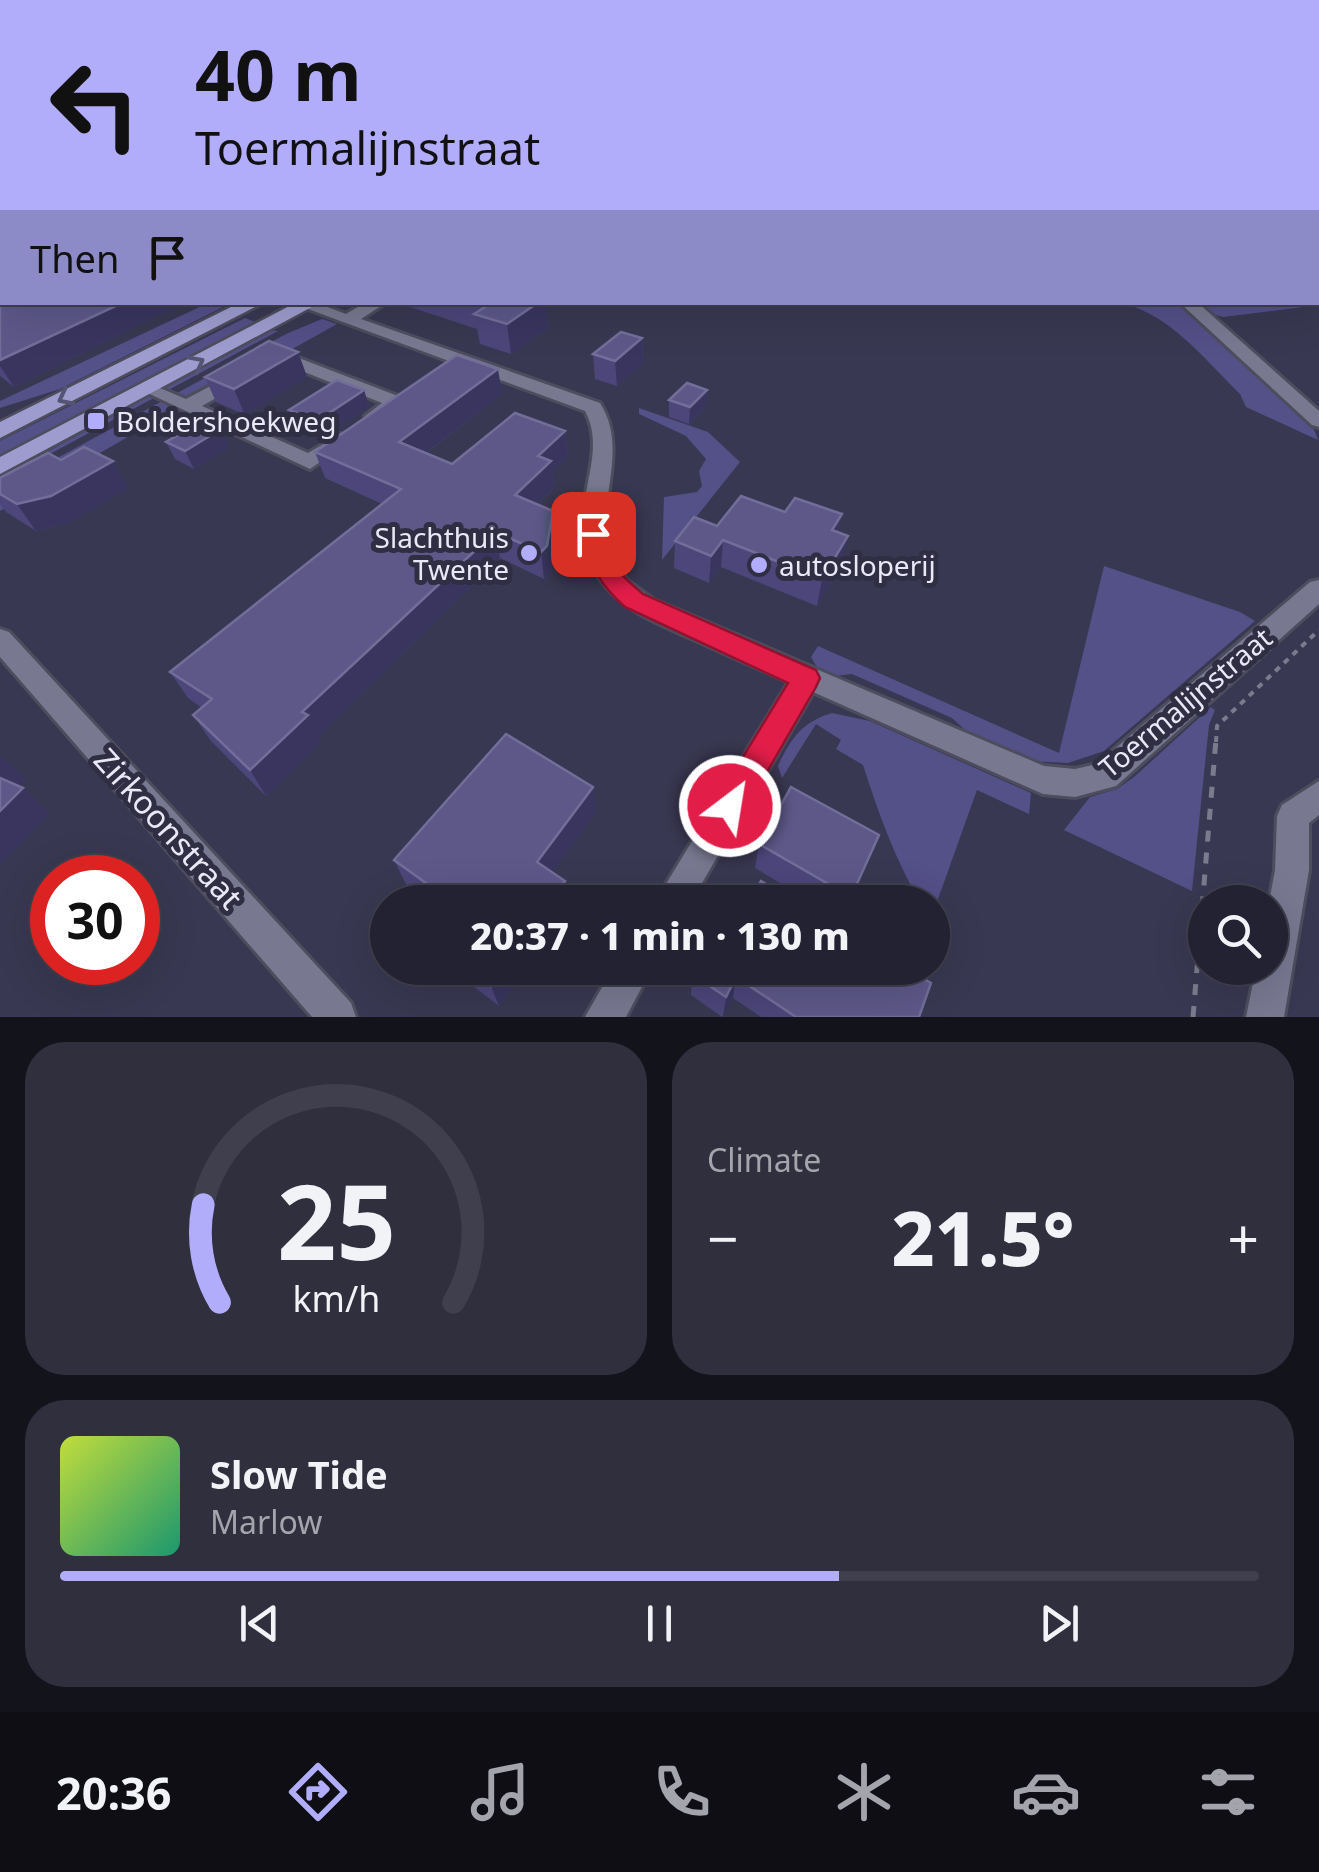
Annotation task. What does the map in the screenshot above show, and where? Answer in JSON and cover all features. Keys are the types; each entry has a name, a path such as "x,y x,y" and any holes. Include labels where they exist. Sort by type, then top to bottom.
{"main road":[{"path":"0,431 250,305"},
{"path":"0,467 303,305"}],"street":[{"name":"Toermalijnstraat","path":"308,305 593,407 605,427 594,546 614,583 645,606 1027,775 1060,783 1105,776 1319,589"},
{"path":"348,320 374,305"},
{"path":"1190,305 1319,421"},
{"path":"148,389 310,462 396,402 277,355 188,406"},
{"name":"Zirkoonstraat","path":"0,639 337,1017"},
{"path":"682,885 806,678"},
{"path":"1265,1017 1292,870 1292,816 1319,796"},
{"path":"604,1017 624,985"}],"path":[{"path":"1193,1017 1216,726 1319,630"}],"shaded area":[{"path":"0,305 1319,305 1319,1017 0,1017"},
{"path":"204,305 227,305 60,389 0,408 0,401"},
{"path":"1128,305 1182,305 1311,422 1318,440 1246,407 1240,394 1186,340"},
{"path":"1199,305 1319,305 1223,317"},
{"path":"245,318 261,324 0,459 0,441"},
{"path":"322,319 337,324 287,352 276,351 0,511 0,489 286,334"},
{"path":"269,330 278,331 0,481 0,472 27,457 32,460 102,422 98,419"},
{"path":"639,408 708,432 740,462 662,560 664,497 697,492 702,486 699,471 706,459 686,436 639,414"},
{"path":"1104,566 1240,612 1255,621 1104,751 1068,763 1030,761 974,738 952,718 852,674 835,676 818,669 811,657 818,646 1059,753"},
{"path":"1211,707 1215,710 1209,725 1193,885 1188,885 1188,889 1064,830 1090,797 1117,789"},
{"path":"832,713 870,721 1031,793 1029,814 977,790 943,885 911,885 881,818 863,765 836,749 841,740 816,724 782,778 778,766 793,739 813,721"}],"building":[{"path":"0,305 118,305 0,360"},
{"path":"488,305 535,305 507,324 474,314"},
{"path":"621,332 642,338 615,361 593,354"},
{"path":"269,341 298,352 234,389 205,377"},
{"path":"457,355 498,369 399,442 452,464 515,413 565,431 538,456 551,461 515,495 553,511 547,546 541,552 495,532 302,712 308,715 250,770 193,715 212,699 170,672 401,489 315,452"},
{"path":"337,380 364,390 317,421 289,410"},
{"path":"687,383 707,390 690,407 669,400"},
{"path":"202,421 221,429 185,451 166,442"},
{"path":"84,447 113,461 51,496 17,504 0,494 0,478 48,453 61,460"},
{"path":"741,496 785,512 795,498 842,514 832,530 848,536 822,579 723,540 711,556 675,541 694,517 717,526"},
{"path":"506,734 593,787 537,862 565,881 562,885 429,885 394,860"},
{"path":"0,778 23,788 0,811"},
{"path":"791,787 879,835 856,885 830,885 759,844"},
{"path":"708,985 732,985 726,997"},
{"path":"748,985 930,985 919,1017 796,1017"}],"place":[{"name":"Boldershoekweg","path":"96,421"},
{"name":"Slachthuis Twente","path":"529,553"},
{"name":"autosloperij","path":"759,565"}],"route":[{"path":"593,534 602,566 634,600 806,678 730,806"}]}
